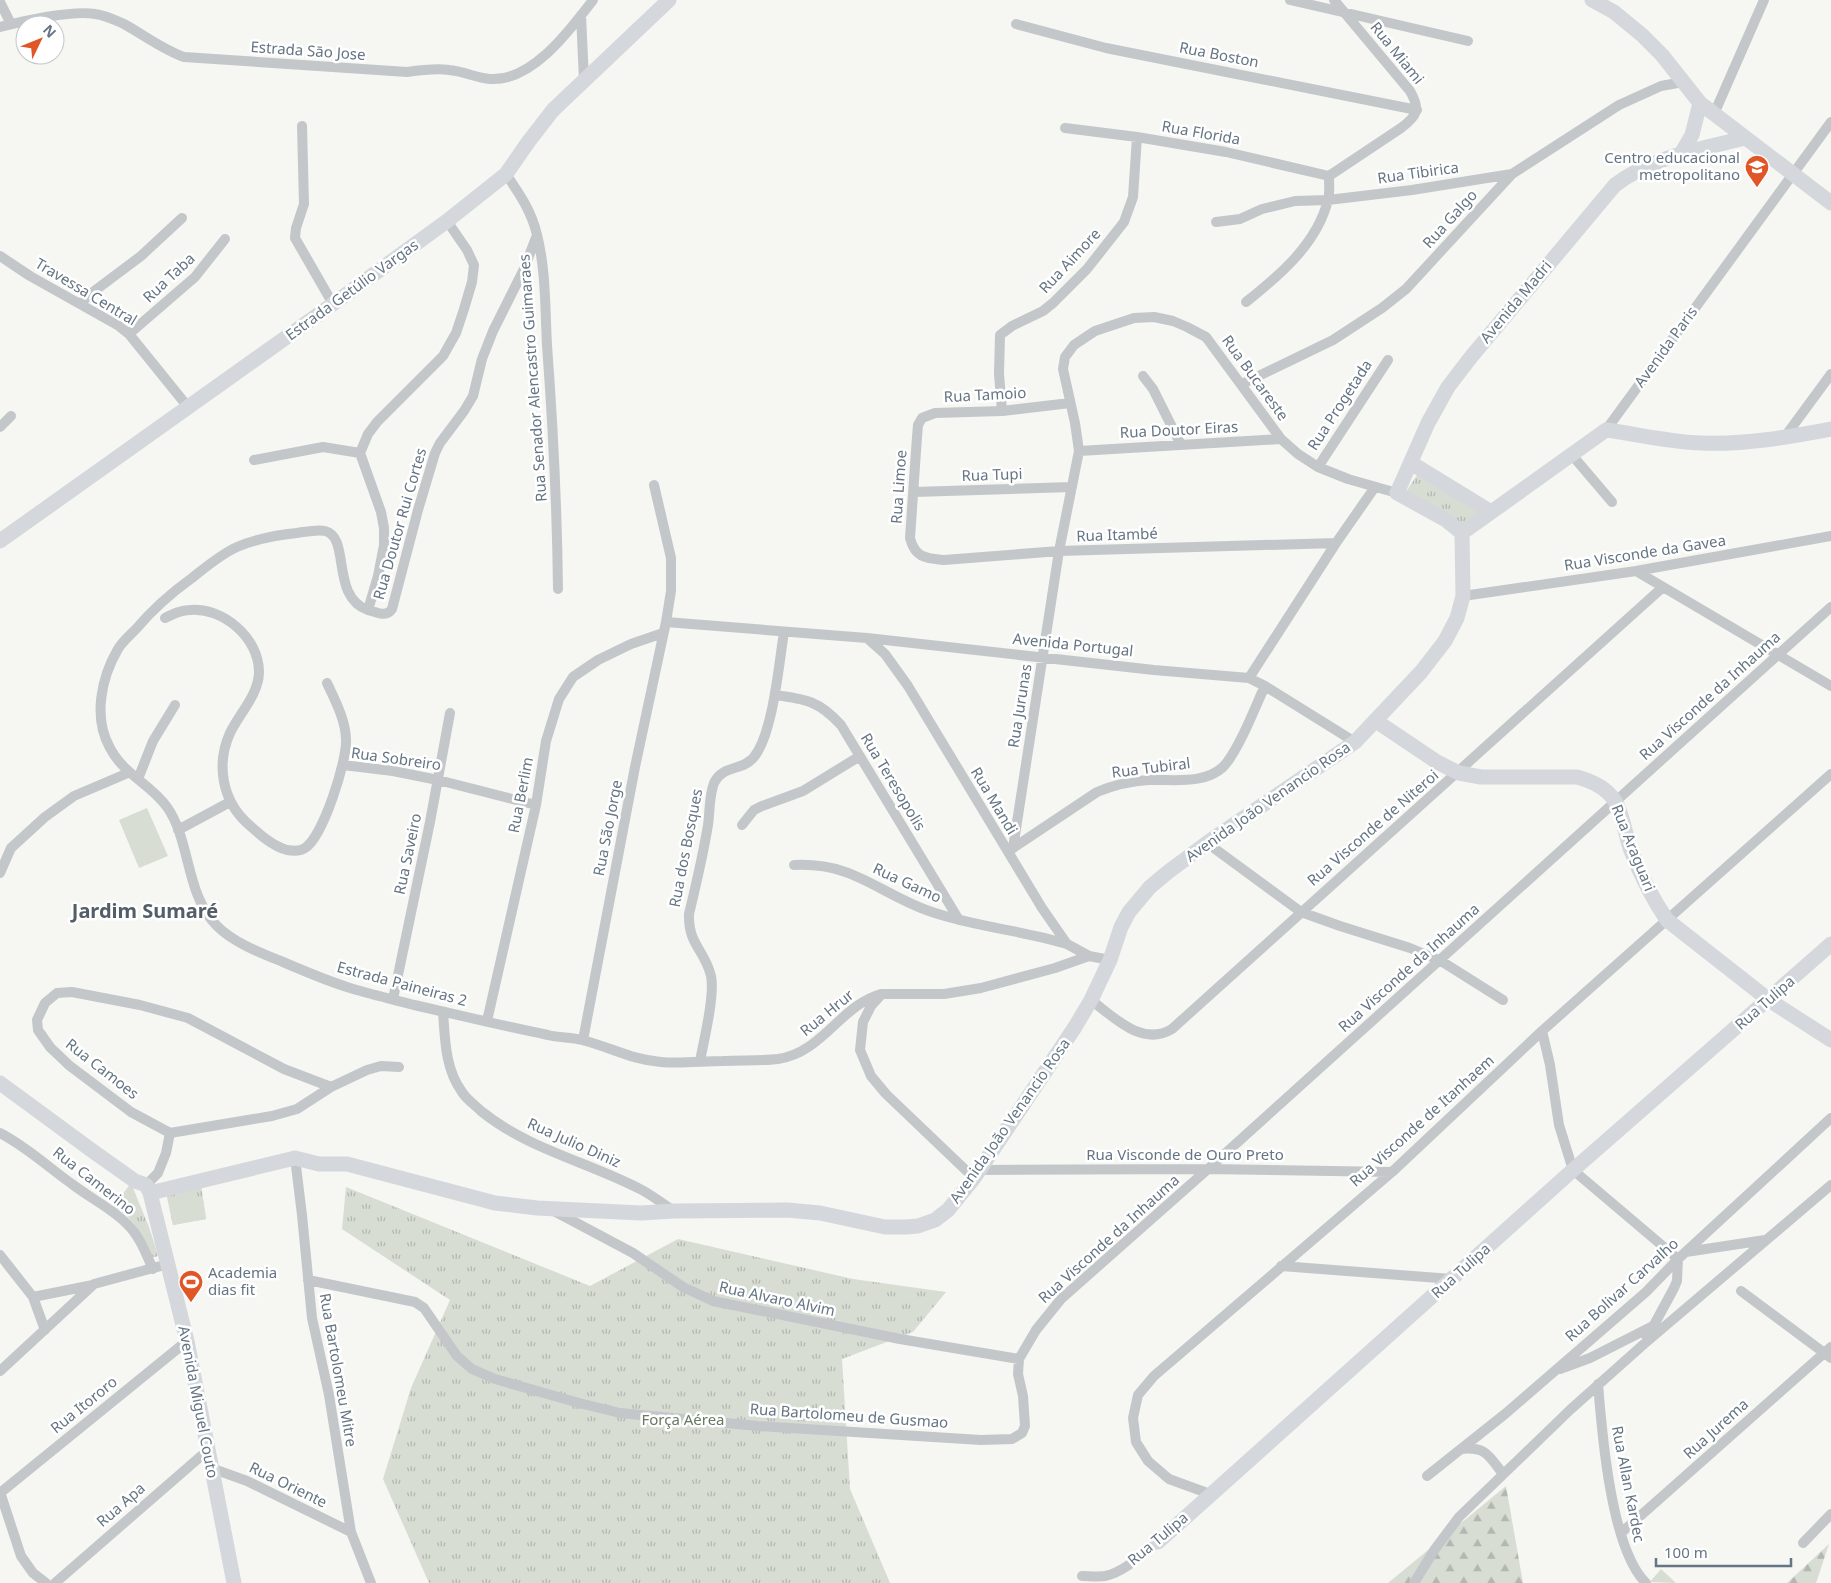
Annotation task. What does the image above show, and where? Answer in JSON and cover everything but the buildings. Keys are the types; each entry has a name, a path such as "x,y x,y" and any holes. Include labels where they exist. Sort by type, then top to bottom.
{"main road":[{"name":"Estrada Getúlio Vargas","path":"0,541 333,304 447,221 506,174 553,110 669,0"},
{"path":"1592,0 1614,12 1642,34 1662,55 1700,103 1831,203"},
{"path":"1681,154 1692,135 1700,103"},
{"name":"Avenida Madri","path":"1397,493 1428,423 1448,387 1615,185 1627,176 1681,154 1745,138"},
{"path":"1606,430 1700,443 1728,444 1784,438 1831,429"},
{"name":"Avenida Paris","path":"1462,533 1606,430"},
{"path":"1411,463 1491,512"},
{"path":"1397,493 1446,520 1462,533"},
{"name":"Avenida João Venancio Rosa","path":"148,1189 295,1158 319,1164 347,1164 494,1203 552,1209 640,1213 787,1210 820,1213 885,1227 918,1226 935,1220 948,1210 976,1174 1092,1000 1110,960 1121,927 1129,912 1150,887 1207,844 1355,742 1421,672 1445,641 1457,618 1463,596 1462,533"},
{"name":"Rua Araguari","path":"1376,721 1436,762 1459,773 1481,777 1577,777 1592,781 1604,789 1615,801 1630,848 1655,902 1667,920 1769,1000 1831,1040"},
{"name":"Rua Tulipa","path":"1158,1542 1573,1170 1831,944"},
{"path":"0,1083 107,1162 148,1189"},
{"name":"Avenida Miguel Couto","path":"148,1189 187,1341 234,1583"}],"street":[{"name":"Estrada Sāo Jose","path":"0,27 84,12 103,16 125,25 170,52 184,57 407,72 432,69 451,70 492,79 525,70 537,62 551,49 593,0"},
{"path":"1290,0 1468,41"},
{"name":"Rua Miami","path":"1329,176 1412,120 1417,110 1415,100 1410,91 1334,0"},
{"path":"1714,114 1764,0"},
{"path":"0,2 11,24"},
{"path":"581,15 584,80"},
{"name":"Rua Boston","path":"1016,24 1106,48 1417,110"},
{"name":"Rua Galgo","path":"1242,384 1333,340 1382,308 1406,289 1512,174 1619,105 1661,86 1683,82"},
{"name":"Avenida Paris","path":"1606,430 1831,122"},
{"path":"302,126 304,204 296,228 295,238 333,304"},
{"name":"Rua Florida","path":"1065,128 1138,137 1226,152 1329,176"},
{"name":"Rua Aimore","path":"1002,411 999,374 1000,335 1012,326 1044,311 1053,303 1087,269 1124,222 1133,197 1138,137"},
{"name":"Rua Senador Alencastro Guimaraes","path":"506,174 525,204 538,236 554,432 558,589"},
{"name":"Rua Tibirica","path":"1216,222 1240,219 1262,210 1295,201 1328,200 1446,185 1512,174"},
{"path":"1246,302 1277,278 1301,251 1318,226 1328,200 1329,176"},
{"path":"80,304 89,295 141,256 182,218"},
{"path":"368,610 378,576 384,545 384,528 381,512 360,454 368,434 376,422 443,356 456,333 472,282 474,265 467,250 447,221"},
{"name":"Rua Doutor Rui Cortes","path":"368,610 388,614 392,609 435,453 473,396 482,359 493,331 538,236"},
{"name":"Rua Taba","path":"130,334 195,277 224,240"},
{"name":"Travessa Central","path":"0,256 30,276 130,334 188,406"},
{"name":"Rua Bucareste","path":"1079,451 1075,423 1063,370 1065,357 1074,345 1096,331 1134,318 1154,317 1173,321 1206,337 1281,439 1298,454 1318,467 1348,480 1397,493"},
{"name":"Rua Progetada","path":"1318,467 1388,360"},
{"path":"1784,438 1831,374"},
{"path":"1143,376 1153,389 1181,444"},
{"name":"Rua Tamoio","path":"917,436 918,425 922,418 936,413 1002,411 1070,403"},
{"path":"0,427 11,416"},
{"name":"Rua Limoe","path":"910,538 917,436"},
{"name":"Rua Doutor Eiras","path":"1079,451 1281,439"},
{"path":"254,460 323,448 360,454"},
{"name":"Rua Jurunas","path":"1010,850 1059,551 1079,451"},
{"path":"1572,455 1612,502"},
{"name":"Rua São Jorge","path":"583,1040 671,591 671,558 654,485"},
{"path":"1355,742 1249,678 1375,486"},
{"name":"Rua Tupi","path":"914,492 1072,488"},
{"name":"Estrada Paineiras 2","path":"368,610 358,607 350,598 335,540 332,535 325,531 271,536 234,548 208,565 152,610 119,647 110,666 100,710 103,732 110,750 128,772 167,807 178,830 190,878 215,925 229,936 267,955 350,988 443,1012 553,1036 583,1040"},
{"name":"Rua Visconde da Gavea","path":"1463,596 1636,571 1831,536"},
{"name":"Rua Itambé","path":"910,538 913,548 917,553 930,558 944,560 1059,551 1336,543"},
{"path":"1636,571 1831,686"},
{"name":"Rua Visconde de Niteroi","path":"1092,1000 1136,1032 1149,1036 1163,1034 1172,1028 1459,773 1663,587"},
{"name":"Rua Visconde da Inhauma","path":"1019,1359 1036,1330 1061,1299 1208,1169 1831,607"},
{"name":"Rua Sobreiro","path":"165,618 192,609 223,617 235,625 255,652 259,672 254,689 230,732 223,753 223,782 230,802 239,816 261,836 286,850 297,851 305,848 312,841 322,826 343,765 438,780 536,805"},
{"name":"Avenida Portugal","path":"666,622 867,638 1154,670 1249,678"},
{"name":"Rua dos Bosques","path":"700,1062 712,988 708,966 692,940 688,925 688,914 708,826 714,785 718,776 724,771 743,766 753,759 764,738 775,695 784,632"},
{"name":"Rua Berlim","path":"487,1021 536,805 546,741 559,698 573,677 598,660 631,644 663,633"},
{"name":"Rua Mandi","path":"867,638 885,654 908,686 1010,850 1042,908 1067,944 1089,956 1110,960"},
{"path":"327,683 339,708 347,738 343,765"},
{"name":"Rua Tubiral","path":"1010,850 1097,792 1113,786 1150,780 1187,779 1214,774 1232,754 1265,686"},
{"name":"Rua Teresopolis","path":"775,695 800,698 819,705 841,725 959,920"},
{"path":"138,779 153,741 175,705"},
{"name":"Rua Saveiro","path":"393,999 450,713"},
{"path":"742,825 754,810 803,790 860,756"},
{"path":"0,873 11,848 45,817 74,796 128,772"},
{"name":"Rua Visconde de Itanhaem","path":"1210,1494 1169,1479 1148,1461 1136,1442 1133,1418 1138,1396 1154,1376 1392,1172 1542,1031 1831,774"},
{"path":"178,830 230,802"},
{"path":"1207,844 1301,912 1410,948 1440,960 1502,1000"},
{"name":"Rua Gamo","path":"794,865 814,864 848,872 929,911 959,920 1040,936 1067,944"},
{"name":"Rua Hrur","path":"583,1040 633,1058 663,1063 779,1059 800,1053 818,1041 862,1003 873,996 882,994 944,994 981,988 1055,968 1089,956"},
{"name":"Rua Camoes","path":"170,1133 131,1112 70,1066 50,1047 38,1030 37,1020 45,1002 56,993 72,992 140,1005 188,1018 284,1069 331,1087"},
{"path":"882,994 871,1006 863,1022 860,1050 871,1076 886,1094 976,1174"},
{"name":"Rua Julio Diniz","path":"443,1012 446,1049 451,1068 462,1092 470,1101 494,1121 525,1140 638,1188 674,1211"},
{"path":"1542,1031 1550,1065 1559,1125 1573,1170 1678,1259 1677,1281 1644,1344"},
{"path":"148,1189 158,1173 166,1153 170,1133 272,1116 297,1109 331,1087 367,1070 381,1066 399,1067"},
{"name":"Rua Bolivar Carvalho","path":"1427,1476 1646,1292 1678,1259 1831,1118"},
{"name":"Rua Camerino","path":"0,1133 18,1142 128,1225 140,1240 152,1269"},
{"name":"Rua Bartolomeu Mitre","path":"295,1158 312,1318 329,1395 351,1532 371,1583"},
{"name":"Rua Visconde de Ouro Preto","path":"976,1174 1208,1169 1392,1172"},
{"path":"1414,1583 1435,1549 1459,1517 1503,1474 1598,1384 1831,1185"},
{"name":"Rua Alvaro Alvim","path":"552,1209 633,1253 683,1287 712,1301 900,1339 1019,1359"},
{"path":"1686,1252 1766,1240"},
{"path":"0,1255 33,1297 46,1330"},
{"path":"33,1297 94,1284 168,1264"},
{"path":"1281,1266 1452,1278"},
{"name":"Rua Bartolomeu de Gusmao","path":"308,1280 415,1302 424,1308 456,1356 472,1369 495,1379 620,1413 758,1426 981,1440 1012,1439 1022,1433 1025,1426 1023,1396 1018,1374 1019,1359"},
{"path":"0,1371 94,1284"},
{"path":"1741,1291 1829,1353"},
{"path":"1555,1370 1590,1358 1654,1326"},
{"name":"Rua Itororo","path":"0,1493 187,1341"},
{"name":"Rua Jurema","path":"1621,1533 1829,1353"},
{"name":"Rua Allan Kardec","path":"1598,1384 1607,1468 1621,1533 1627,1553 1638,1575 1646,1583"},
{"path":"1460,1449 1474,1447 1483,1451 1503,1474"},
{"name":"Rua Apa","path":"55,1583 208,1450"},
{"name":"Rua Oriente","path":"211,1468 247,1481 351,1532"},
{"path":"0,1493 21,1556 32,1573 46,1583"},
{"path":"1803,1543 1831,1514"},
{"name":"Rua Tulipa","path":"1082,1576 1106,1576 1115,1572 1158,1542"}],"green space":[{"path":"1419,472 1482,513 1460,527 1407,490"},
{"path":"147,808 168,856 139,868 119,820"},
{"path":"131,1183 149,1227 158,1255 156,1257 152,1257 140,1234 127,1216 113,1207"},
{"path":"201,1185 206,1219 173,1225 166,1193"},
{"name":"Força Aérea","path":"346,1187 590,1286 678,1239 853,1279 946,1292 913,1332 842,1359 850,1489 890,1583 429,1583 383,1479 411,1388 450,1300 342,1229"},
{"path":"203,1199 206,1219 173,1225 169,1204"},
{"path":"1506,1486 1523,1583 1388,1583"},
{"path":"1829,1544 1816,1583 1787,1583"},
{"path":"1661,1569 1676,1583 1650,1582"}],"place":[{"name":"Centro educacional metropolitano","path":"1757,188"},
{"name":"Academia dias fit","path":"191,1303"}],"district":[{"name":"Jardim Sumaré","path":"145,911"}]}
